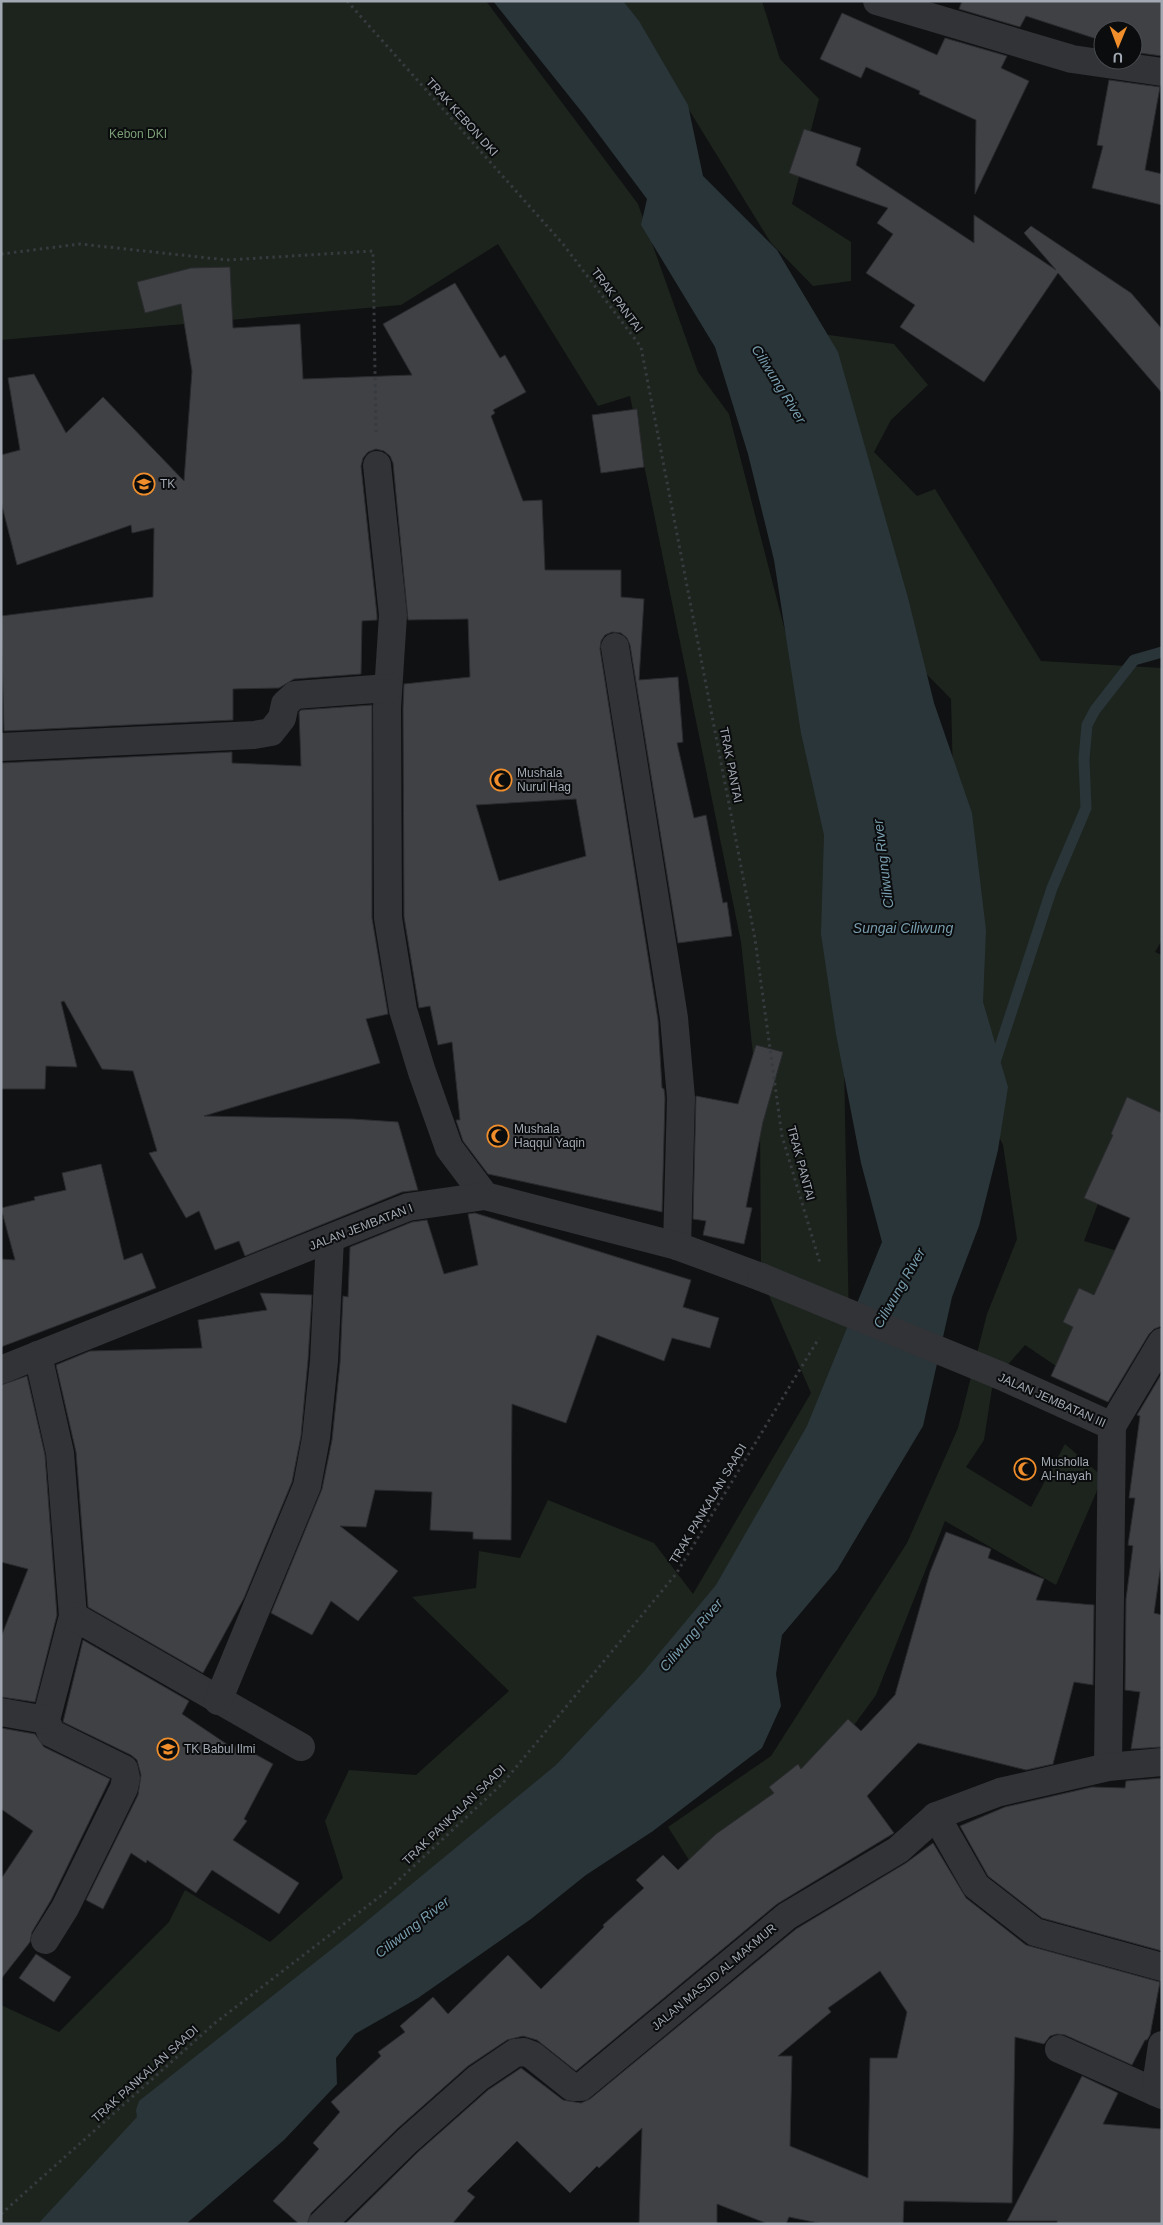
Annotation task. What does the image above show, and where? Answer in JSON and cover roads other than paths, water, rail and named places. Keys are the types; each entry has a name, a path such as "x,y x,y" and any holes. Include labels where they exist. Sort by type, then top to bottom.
{"street":[{"path":"877,1 1072,59 1162,72"},
{"path":"377,465 393,614 388,688 388,918 403,1010 449,1148 484,1196"},
{"path":"615,647 674,1018 681,1098 676,1246"},
{"path":"1,747 254,735 271,732 282,718 286,704 295,695 388,688"},
{"name":"JALAN JEMBATAN I","path":"1,1370 408,1207 484,1196 676,1246 761,1276"},
{"path":"218,1701 307,1486 316,1438 324,1361 330,1239"},
{"name":"JALAN JEMBATAN III","path":"761,1276 999,1375 1112,1426 1108,1767"},
{"path":"1112,1426 1162,1342"},
{"path":"38,1355 60,1453 74,1616 46,1720 51,1733 124,1769 126,1778 124,1788 65,1908 45,1940"},
{"path":"74,1616 218,1701 302,1747"},
{"path":"1,1712 46,1720"},
{"name":"JALAN MASJID AL MAKMUR","path":"322,2224 408,2140 486,2073 515,2054 524,2052 532,2055 572,2087 581,2088 787,1916 898,1850 936,1816 1000,1792 1108,1767 1162,1762"},
{"path":"936,1816 976,1886 1035,1932 1162,1967"},
{"path":"1059,2049 1158,2094 1162,2044"}],"water":[{"name":"Sungai Ciliwung","path":"493,1 623,1 639,21 688,105 703,176 777,250 838,352 908,598 934,703 972,813 986,930 983,1002 1008,1087 998,1150 979,1226 952,1297 923,1426 837,1570 782,1635 776,1674 781,1706 762,1748 653,1831 586,1875 531,1919 418,1998 355,2034 336,2058 337,2084 284,2140 186,2224 38,2224 137,2117 136,2110 139,2101 356,1930 556,1765 641,1675 716,1585 807,1426 882,1242 861,1163 836,1034 821,934 824,835 801,733 774,560 748,454 715,347 641,225 647,199 585,116"}],"waterway":[{"path":"994,1065 1052,888 1086,808 1084,759 1087,725 1095,710 1134,660 1162,652"}],"place":[{"name":"TK","path":"144,484"},
{"name":"Mushala Nurul Hag","path":"501,780"},
{"name":"Mushala Haqqul Yaqin","path":"498,1136"},
{"name":"Musholla Al-Inayah","path":"1025,1469"},
{"name":"TK Babul Ilmi","path":"168,1749"}],"park label":[{"name":"Kebon DKI","path":"138,134"}],"water label":[{"name":"Ciliwung River","path":"779,384"},
{"name":"Ciliwung River","path":"883,864"},
{"name":"Ciliwung River","path":"899,1288"},
{"name":"Ciliwung River","path":"691,1635"},
{"name":"Ciliwung River","path":"412,1927"}]}
